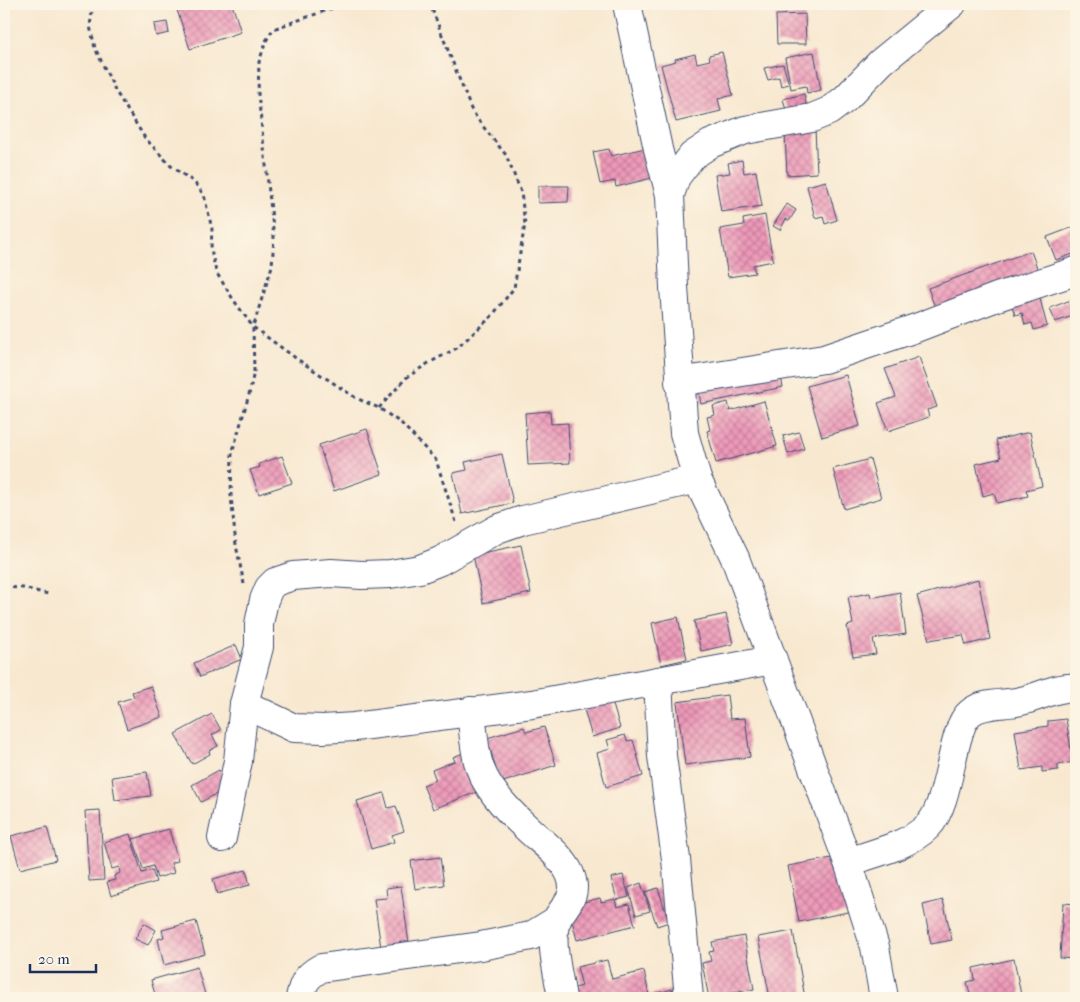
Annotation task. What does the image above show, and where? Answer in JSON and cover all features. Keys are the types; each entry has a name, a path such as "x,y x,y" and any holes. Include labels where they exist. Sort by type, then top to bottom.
{"street":[{"path":"627,4 670,195 679,382 684,433 697,479 735,558 848,862 875,947 884,998"},
{"path":"670,195 676,177 692,156 710,144 745,130 812,118 829,111 845,99 881,62 952,4"},
{"path":"679,382 824,359 1076,271"},
{"path":"222,838 238,761 244,704 259,647 259,624 264,600 269,588 275,582 293,576 390,574 420,569 440,561 497,529 523,520 697,479"},
{"path":"244,704 294,728 354,727 532,704 772,660"},
{"path":"658,682 662,756 676,859 689,998"},
{"path":"848,862 918,835 929,825 942,801 956,741 963,722 970,713 980,708 1022,701 1057,689 1076,688"},
{"path":"300,998 302,987 309,975 321,968 481,946 531,936 557,920 568,905 573,890 570,876 563,862 520,822 495,793 479,767 471,711"},
{"path":"557,920 554,952 562,998"}],"path":[{"path":"93,4 90,26 95,48 116,92 145,138 171,166 194,182 204,195 212,229 210,249 216,272 233,299 253,327 304,364 356,398 379,408 401,423 436,460 465,548"},
{"path":"246,589 236,544 232,496 232,454 254,371 253,327 272,266 274,237 258,94 259,62 266,41 274,29 345,4"},
{"path":"379,408 406,378 457,348 491,317 508,296 514,288 525,224 521,192 506,155 470,109 430,4"},
{"path":"4,587 23,588 48,594"}],"building":[{"path":"175,4 232,4 241,32 190,49"},
{"path":"805,14 806,44 777,44 776,15"},
{"path":"167,22 169,33 156,36 154,24"},
{"path":"722,52 733,95 718,99 721,111 676,122 661,65 695,54 697,63 710,60 709,55"},
{"path":"814,52 821,90 807,93 806,86 791,89 785,58"},
{"path":"783,64 789,84 781,86 779,77 768,80 764,68"},
{"path":"804,94 808,112 788,117 783,99"},
{"path":"815,128 817,173 787,175 785,134"},
{"path":"645,148 652,178 616,187 615,181 600,184 593,152 609,149 611,156"},
{"path":"742,160 744,173 756,171 762,206 721,212 715,175 730,173 728,163"},
{"path":"826,181 837,220 825,224 823,216 815,218 807,186"},
{"path":"538,186 569,186 568,202 538,203"},
{"path":"787,204 796,210 789,221 786,219 780,230 773,226"},
{"path":"765,215 773,261 753,265 755,273 728,277 720,229 744,225 743,219"},
{"path":"1076,226 1076,253 1056,260 1047,237"},
{"path":"1031,251 1040,276 937,313 928,288"},
{"path":"1039,295 1047,326 1034,330 1032,323 1025,325 1022,313 1015,315 1011,303"},
{"path":"1076,298 1076,315 1055,322 1050,308"},
{"path":"919,357 937,407 927,410 929,417 888,431 878,403 896,397 885,369"},
{"path":"780,372 783,387 701,404 698,389"},
{"path":"846,375 860,426 822,437 807,386"},
{"path":"764,401 777,446 716,463 707,431 710,430 707,417 715,415 713,406 728,402 730,411"},
{"path":"550,411 551,424 568,423 570,463 528,465 525,413"},
{"path":"367,429 382,474 334,491 319,445"},
{"path":"799,432 804,449 788,454 783,436"},
{"path":"1030,432 1042,486 1026,490 1028,496 997,503 994,493 983,496 976,464 1001,458 996,440"},
{"path":"502,454 513,503 462,514 453,473 467,470 465,462"},
{"path":"282,456 292,483 259,494 250,470 260,467 259,464"},
{"path":"870,459 881,498 844,509 833,469"},
{"path":"521,545 531,593 483,603 473,555"},
{"path":"978,579 990,639 966,645 963,635 929,640 917,596"},
{"path":"900,592 906,634 873,639 876,654 853,657 847,626 853,624 848,597 870,593 871,598"},
{"path":"726,614 733,644 701,651 694,621"},
{"path":"678,617 687,659 661,665 652,623"},
{"path":"236,645 242,659 200,677 194,663"},
{"path":"151,686 162,717 127,729 118,702 134,697 132,692"},
{"path":"727,695 730,719 745,718 750,757 685,765 677,702"},
{"path":"611,698 620,728 592,737 583,706"},
{"path":"212,714 221,730 212,735 218,746 209,751 210,754 192,764 175,734"},
{"path":"1066,719 1073,762 1058,765 1058,770 1042,772 1042,767 1021,770 1015,731 1048,726 1048,721"},
{"path":"524,727 526,732 544,727 556,765 500,783 487,738"},
{"path":"625,735 627,741 633,740 643,776 606,787 597,753 610,749 607,740"},
{"path":"466,752 482,790 433,809 423,785 436,780 432,770 455,761 453,757"},
{"path":"219,770 229,787 201,802 192,785"},
{"path":"147,772 151,796 115,800 112,777"},
{"path":"384,793 388,808 396,806 404,831 392,835 394,842 371,849 357,801"},
{"path":"100,810 104,880 89,881 85,811"},
{"path":"47,827 56,860 20,869 11,836"},
{"path":"169,829 178,861 171,863 174,873 157,878 153,866 143,869 133,839"},
{"path":"130,834 142,873 152,870 156,882 111,896 107,882 115,880 114,876 120,873 119,867 112,869 104,842"},
{"path":"843,856 853,911 799,922 788,866"},
{"path":"440,857 444,885 415,889 411,861"},
{"path":"246,870 250,885 217,894 213,879"},
{"path":"623,875 629,897 617,900 611,878"},
{"path":"641,883 650,911 636,915 628,888"},
{"path":"401,886 409,944 381,948 374,899 387,898 386,888"},
{"path":"658,888 669,922 657,926 645,892"},
{"path":"600,898 601,902 615,899 617,907 629,904 635,925 577,940 568,906"},
{"path":"943,900 952,940 931,944 923,905"},
{"path":"1063,903 1076,904 1076,959 1060,958"},
{"path":"196,921 205,954 164,965 158,939 164,937 162,930"},
{"path":"144,923 156,930 148,945 135,939"},
{"path":"793,931 805,998 770,998 758,937"},
{"path":"744,936 754,989 709,998 702,963 711,961 709,952 714,951 712,942"},
{"path":"1014,959 1021,995 1009,998 971,998 967,982 975,980 973,968"},
{"path":"607,960 612,979 644,971 649,995 673,989 675,998 574,998 572,989 582,986 577,967"},
{"path":"197,967 206,998 156,998 151,980"}]}
